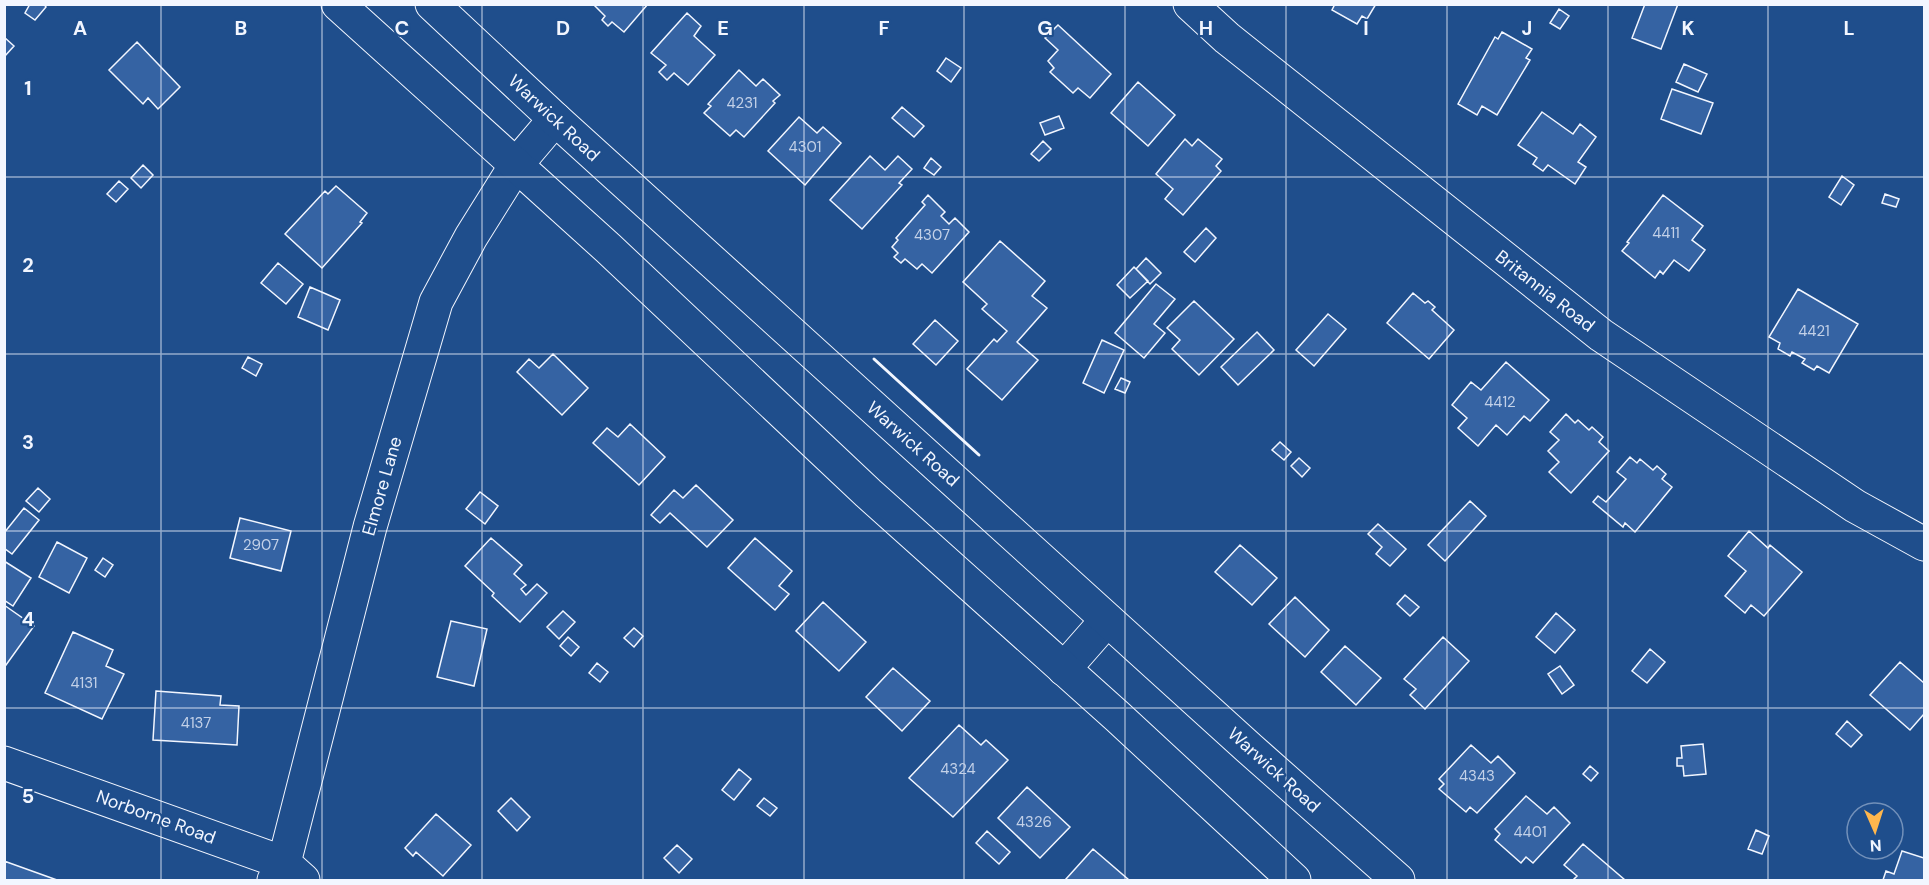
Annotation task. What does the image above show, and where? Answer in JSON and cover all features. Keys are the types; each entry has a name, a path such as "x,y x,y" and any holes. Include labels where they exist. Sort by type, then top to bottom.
{"main road":[{"path":"338,4 608,248 868,493 1294,880"},
{"name":"Warwick Road","path":"432,4 555,119 1107,620 1398,880"},
{"name":"Britannia Road","path":"1190,4 1227,39 1601,335 1855,506 1924,544"},
{"name":"Elmore Lane","path":"287,875 370,527 436,302 471,237 516,165 555,119"},
{"path":"1064,669 1107,620"},
{"name":"Norborne Road","path":"4,763 287,875"}],"building":[{"path":"30,4 44,4 46,7 35,20 25,13"},
{"path":"648,4 624,32 612,22 608,26 602,20 605,16 594,5"},
{"path":"1335,4 1376,4 1367,19 1362,16 1357,24 1332,10"},
{"path":"1645,4 1678,4 1661,49 1632,38"},
{"path":"1559,9 1569,16 1560,29 1550,23"},
{"path":"687,13 701,26 694,36 715,55 688,85 674,73 667,80 659,72 666,65 651,53"},
{"path":"1058,25 1111,74 1090,98 1078,88 1073,93 1050,72 1054,68 1048,61 1058,50 1045,38"},
{"path":"1502,32 1532,49 1526,58 1530,60 1497,115 1482,106 1477,115 1458,104 1495,37 1498,39"},
{"path":"4,37 14,46 4,57"},
{"path":"137,42 180,87 158,109 148,98 143,104 109,70"},
{"path":"946,58 961,68 951,82 937,71"},
{"path":"1684,64 1707,74 1698,92 1676,82"},
{"path":"739,70 756,86 763,79 780,95 744,137 736,130 730,136 704,113 711,106 708,104"},
{"path":"1138,82 1175,115 1148,146 1111,113"},
{"path":"1672,89 1713,103 1701,134 1661,119"},
{"path":"902,107 924,126 914,137 892,118"},
{"path":"1542,112 1573,134 1580,124 1596,137 1578,162 1586,167 1575,184 1548,165 1543,171 1533,164 1537,158 1518,145"},
{"path":"1059,116 1064,128 1045,135 1040,123"},
{"path":"799,117 817,133 823,127 841,143 805,185 768,151"},
{"path":"1185,139 1192,146 1198,139 1222,159 1216,166 1221,171 1183,215 1165,199 1173,189 1156,174"},
{"path":"1043,141 1051,149 1039,161 1031,154"},
{"path":"870,156 885,170 898,156 912,169 899,183 902,185 862,229 830,200"},
{"path":"931,158 941,167 934,175 924,168"},
{"path":"143,165 153,175 141,188 131,178"},
{"path":"1842,176 1854,185 1841,205 1829,197"},
{"path":"119,181 128,189 116,202 107,194"},
{"path":"336,186 367,213 360,222 362,223 322,268 285,234 325,191 328,194"},
{"path":"1885,194 1899,199 1896,207 1882,203"},
{"path":"928,195 945,212 941,216 949,224 955,218 969,232 932,273 922,264 917,269 905,259 901,263 894,257 898,253 892,247 898,240 896,238 925,205 922,202"},
{"path":"1663,195 1703,226 1692,240 1705,250 1689,271 1674,260 1663,274 1660,271 1655,278 1622,251"},
{"path":"1206,228 1216,238 1195,262 1184,252"},
{"path":"1000,241 1045,281 1032,296 1047,308 1017,342 1038,360 1002,400 967,369 994,339 997,342 1007,331 982,309 987,304 963,282"},
{"path":"1146,258 1161,273 1150,284 1136,269"},
{"path":"278,263 303,284 286,304 261,283"},
{"path":"1134,267 1148,281 1130,298 1117,285"},
{"path":"1156,284 1175,299 1154,324 1165,333 1144,358 1115,333"},
{"path":"310,287 340,300 328,330 298,317"},
{"path":"1798,289 1858,324 1829,373 1817,366 1814,370 1802,363 1805,359 1792,352 1790,356 1778,349 1780,343 1769,337"},
{"path":"1413,293 1425,303 1428,301 1435,307 1432,310 1454,330 1429,359 1387,323"},
{"path":"1194,301 1234,339 1199,375 1172,349 1180,340 1167,328"},
{"path":"1328,314 1346,329 1314,366 1296,350"},
{"path":"935,320 958,341 936,365 913,344"},
{"path":"1257,332 1274,350 1238,385 1221,367"},
{"path":"1102,340 1124,350 1104,393 1083,383"},
{"path":"553,354 588,388 562,415 517,372 529,359 539,368"},
{"path":"248,357 262,364 256,376 242,368"},
{"path":"1506,362 1549,400 1530,421 1524,416 1507,435 1496,425 1478,446 1458,428 1467,418 1452,405 1471,382 1481,390"},
{"path":"1121,378 1130,382 1125,393 1115,389"},
{"path":"1566,414 1575,423 1578,420 1589,430 1592,427 1603,437 1599,442 1609,451 1571,493 1549,472 1559,462 1548,451 1559,440 1550,432"},
{"path":"630,424 665,457 639,485 593,443 607,428 618,437"},
{"path":"1280,442 1291,452 1284,460 1272,450"},
{"path":"1630,457 1637,463 1640,459 1653,470 1657,466 1666,474 1662,479 1672,487 1635,532 1625,523 1623,527 1593,502 1598,496 1606,502 1626,479 1617,472"},
{"path":"1299,458 1310,468 1302,477 1291,466"},
{"path":"696,485 733,520 707,547 670,513 660,523 651,515 674,490 683,498"},
{"path":"38,488 50,499 39,512 26,501"},
{"path":"480,492 498,506 485,524 466,509"},
{"path":"1470,501 1486,516 1445,561 1428,545"},
{"path":"24,508 39,520 12,554 4,548 4,533"},
{"path":"240,518 291,531 281,571 230,558"},
{"path":"1378,524 1406,549 1390,566 1376,554 1382,547 1368,534"},
{"path":"1749,531 1768,548 1770,545 1802,572 1764,616 1751,605 1745,613 1725,596 1746,571 1728,556"},
{"path":"491,538 522,565 514,574 526,585 521,589 526,595 537,584 547,593 520,622 465,566"},
{"path":"755,538 792,571 779,586 789,594 775,610 728,568"},
{"path":"57,542 87,558 69,593 39,577"},
{"path":"1240,545 1277,578 1252,605 1215,572"},
{"path":"103,558 113,565 105,577 95,570"},
{"path":"4,561 31,578 13,606 4,600"},
{"path":"1405,595 1419,607 1410,616 1397,604"},
{"path":"1295,597 1329,630 1305,657 1269,624"},
{"path":"823,602 866,642 839,671 796,631"},
{"path":"4,605 34,626 6,665 4,664"},
{"path":"563,611 575,622 559,639 547,627"},
{"path":"1556,613 1575,630 1555,653 1536,637"},
{"path":"451,621 487,629 474,686 437,677"},
{"path":"634,628 643,636 634,647 624,638"},
{"path":"73,632 113,650 106,666 124,674 102,719 45,693"},
{"path":"568,637 579,647 571,656 560,646"},
{"path":"1443,637 1469,661 1425,709 1410,695 1416,689 1404,679"},
{"path":"1345,646 1381,678 1356,705 1321,672"},
{"path":"1650,649 1665,662 1647,683 1632,671"},
{"path":"1900,662 1924,683 1924,714 1910,730 1870,695"},
{"path":"597,663 608,672 600,682 589,673"},
{"path":"1560,666 1574,685 1562,694 1548,674"},
{"path":"893,668 930,701 902,731 866,697"},
{"path":"156,691 221,696 220,705 239,706 237,745 153,740"},
{"path":"1847,721 1862,735 1851,747 1836,734"},
{"path":"959,725 981,745 986,740 1008,760 953,817 909,778"},
{"path":"1703,744 1706,774 1684,776 1683,766 1677,766 1677,758 1682,758 1681,746"},
{"path":"1471,745 1491,763 1498,756 1515,773 1477,813 1470,807 1466,812 1439,789 1444,784 1439,779"},
{"path":"1590,766 1598,773 1591,781 1583,774"},
{"path":"739,769 751,779 734,800 722,790"},
{"path":"1027,787 1070,827 1040,858 998,818"},
{"path":"1526,796 1547,814 1554,807 1570,823 1533,863 1526,857 1521,863 1495,840 1500,834 1495,829"},
{"path":"511,798 530,817 517,831 498,811"},
{"path":"764,798 777,808 770,816 757,806"},
{"path":"436,814 471,845 443,876 416,852 413,856 405,848"},
{"path":"1756,830 1769,836 1762,854 1748,849"},
{"path":"987,831 1010,852 999,864 976,843"},
{"path":"1583,844 1625,880 1573,880 1577,876 1564,865"},
{"path":"677,845 692,859 679,873 664,858"},
{"path":"1093,849 1129,880 1067,880"},
{"path":"1905,852 1924,858 1924,880 1883,880 1886,871 1894,874 1899,861 1905,861"},
{"path":"4,861 57,880 4,880"}],"wall":[{"path":"874,359 979,455"}]}
